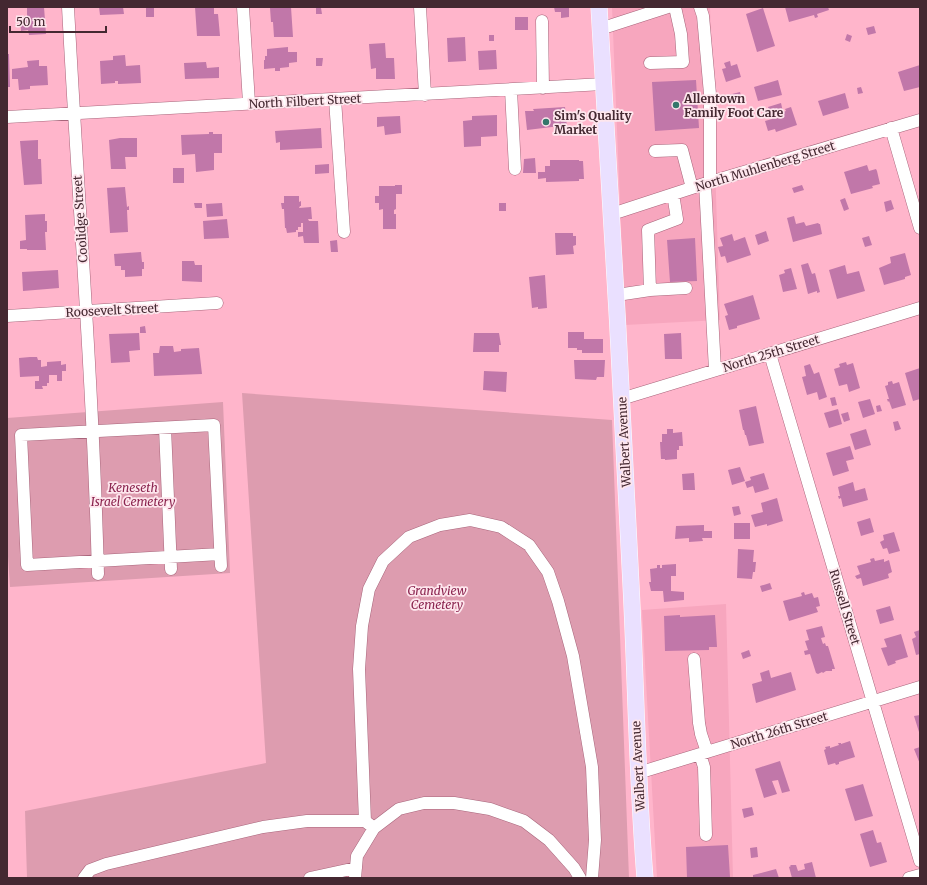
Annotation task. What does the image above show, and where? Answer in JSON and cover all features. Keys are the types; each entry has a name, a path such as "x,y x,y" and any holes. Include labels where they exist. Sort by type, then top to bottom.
{"main road":[{"name":"Walbert Avenue","path":"599,7 617,295 621,399 632,586 638,773 645,878"}],"street":[{"name":"Coolidge Street","path":"68,7 73,114 87,312 98,574"},
{"path":"243,7 248,103"},
{"path":"420,7 425,95"},
{"path":"600,29 668,7"},
{"path":"650,64 683,62 681,34 675,7"},
{"path":"700,7 703,16 710,94 708,183 715,370"},
{"path":"542,21 543,88"},
{"name":"North Filbert Street","path":"7,117 603,84"},
{"path":"511,90 515,169"},
{"path":"335,99 344,232"},
{"name":"North Muhlenberg Street","path":"612,214 708,183 920,120"},
{"path":"892,128 920,228"},
{"path":"655,151 682,150 692,188"},
{"path":"650,290 648,230 677,219 673,194"},
{"path":"617,295 650,290 686,288"},
{"name":"Roosevelt Street","path":"7,316 217,304"},
{"name":"North 25th Street","path":"621,399 920,308"},
{"name":"Russell Street","path":"770,354 920,861"},
{"path":"214,425 221,560 170,563 98,561 27,565 21,435 164,428 214,425"},
{"path":"164,428 170,563"},
{"path":"310,878 355,873 357,856 370,824 360,670 362,626 369,589 383,561 409,537 440,525 470,520 501,527 529,545 548,572 573,656 592,767 595,840 592,878"},
{"path":"694,658 704,767 706,835"},
{"name":"North 26th Street","path":"638,773 920,687"},
{"path":"84,878 90,870 106,864 263,827 308,821 370,824 399,810 424,803 454,803 490,809 524,821 548,840 574,868 580,878"},
{"path":"909,878 920,875"}],"shaded area":[{"path":"612,7 710,7 720,320 625,325"},
{"path":"726,604 733,878 657,878 642,610"}],"green space":[{"name":"Grandview Cemetery","path":"242,393 612,420 629,878 27,878 25,811 266,763"},
{"name":"Keneseth Israel Cemetery","path":"223,402 230,573 10,587 7,541 7,418"}],"building":[{"path":"27,7 44,7 46,34 29,35 28,30 21,31 20,17 27,17"},
{"path":"99,7 123,7 124,14 100,15"},
{"path":"195,7 214,7 214,14 218,14 220,36 197,36"},
{"path":"291,7 293,37 274,37 270,8"},
{"path":"554,7 569,7 569,17 561,18 561,12 555,12"},
{"path":"785,7 828,7 829,10 817,14 818,17 815,18 814,15 789,22"},
{"path":"146,8 154,8 154,17 146,17"},
{"path":"316,8 321,8 322,14 316,14"},
{"path":"763,8 775,46 757,52 746,14"},
{"path":"515,17 528,17 528,30 515,30"},
{"path":"874,26 876,33 868,35 866,28"},
{"path":"847,34 852,36 850,42 845,40"},
{"path":"489,35 494,35 494,41 489,41"},
{"path":"465,37 466,61 448,62 447,38"},
{"path":"385,43 386,58 394,58 395,79 376,79 376,68 371,69 369,44"},
{"path":"288,47 288,52 297,52 297,62 289,63 289,67 280,68 280,71 275,71 275,68 264,69 264,60 265,56 267,56 267,49"},
{"path":"496,50 497,69 479,70 478,51"},
{"path":"7,54 9,54 10,87 7,87"},
{"path":"125,55 126,66 140,65 141,83 118,84 118,81 115,81 115,83 101,84 100,61 113,60 113,56"},
{"path":"316,58 323,58 322,66 316,66"},
{"path":"39,60 39,66 47,66 48,85 30,86 30,89 19,90 18,79 12,79 12,69 28,67 27,61"},
{"path":"730,61 731,66 737,64 741,77 726,82 722,69 726,68 724,63"},
{"path":"206,62 207,68 219,67 219,78 185,79 184,63"},
{"path":"920,65 920,87 904,91 898,72"},
{"name":"Allentown Family Foot Care","path":"696,80 699,128 655,131 652,82"},
{"path":"778,80 782,95 758,101 754,87"},
{"path":"861,87 863,93 858,94 857,88"},
{"path":"740,92 742,100 730,104 728,95"},
{"path":"845,93 849,108 823,116 818,101"},
{"path":"781,103 783,112 786,111 785,109 791,107 797,125 776,132 775,129 768,131 765,121 772,119 768,107"},
{"name":"Sim's Quality Market","path":"565,107 567,127 561,128 560,126 527,130 525,111"},
{"path":"497,115 497,136 481,137 481,146 464,147 463,121 472,120 472,116"},
{"path":"400,116 401,133 385,135 384,126 377,127 377,117"},
{"path":"321,128 322,148 280,150 280,142 276,143 275,131"},
{"path":"209,132 213,132 213,134 222,134 222,153 214,153 214,170 196,172 195,154 182,155 181,135 209,134"},
{"path":"120,138 137,138 137,157 125,157 126,169 111,169 109,140"},
{"path":"38,140 38,159 41,159 42,184 24,185 20,141"},
{"path":"535,158 536,173 523,173 524,159"},
{"path":"550,160 583,161 584,179 579,179 579,181 546,182 546,178 538,179 538,172 545,172 545,166 550,166"},
{"path":"329,164 329,173 315,174 315,165"},
{"path":"867,165 869,171 876,169 880,184 872,186 873,188 851,194 844,172"},
{"path":"173,168 184,168 184,183 173,183"},
{"path":"402,185 402,194 396,194 396,209 394,210 394,214 396,214 396,229 383,229 383,209 379,210 379,203 375,203 375,196 379,196 379,186"},
{"path":"802,185 804,190 794,193 792,188"},
{"path":"125,187 127,207 129,206 129,210 127,210 128,232 110,233 107,188"},
{"path":"284,196 299,196 301,206 299,208 311,207 312,219 308,219 309,221 318,221 319,243 304,243 303,236 298,237 298,232 303,232 303,223 301,223 301,227 298,227 296,232 287,233 285,228 284,209 282,209 281,203 284,203"},
{"path":"845,198 849,209 844,211 840,200"},
{"path":"891,200 894,209 886,212 884,202"},
{"path":"194,203 202,203 202,208 195,208"},
{"path":"222,203 223,216 207,217 206,204"},
{"path":"499,203 506,203 506,211 499,211"},
{"path":"45,214 45,221 47,221 47,232 45,232 46,250 20,249 20,241 26,240 25,215"},
{"path":"794,216 796,224 804,222 806,226 818,223 820,224 822,234 793,242 787,218"},
{"path":"227,219 229,238 204,239 203,221"},
{"path":"766,231 769,241 758,245 755,235"},
{"path":"555,233 573,233 573,236 576,236 576,245 573,246 574,254 556,255"},
{"path":"732,234 734,241 745,237 751,255 727,263 725,256 721,257 718,247 723,246 720,238"},
{"path":"869,236 872,245 865,247 862,238"},
{"path":"695,238 697,281 670,282 667,240"},
{"path":"337,240 338,252 331,252 330,241"},
{"path":"141,252 142,262 144,262 142,276 125,277 125,270 121,270 121,266 115,266 114,254"},
{"path":"905,253 911,275 905,277 905,279 884,285 879,268 891,263 890,257"},
{"path":"182,261 194,261 195,265 202,265 202,282 182,281"},
{"path":"808,263 812,274 815,273 820,292 817,293 817,291 808,294 801,265"},
{"path":"845,265 847,274 859,271 865,291 837,299 829,270"},
{"path":"791,268 797,289 783,292 779,275 785,273 784,270"},
{"path":"58,270 59,288 23,291 22,272"},
{"path":"545,275 547,308 532,308 529,277"},
{"path":"753,295 760,319 729,330 725,316 728,315 724,304"},
{"path":"145,326 146,333 140,333 140,327"},
{"path":"568,332 584,332 584,339 603,339 603,353 582,353 582,350 577,350 577,348 568,348"},
{"path":"139,333 140,350 129,351 130,362 111,363 109,334"},
{"path":"474,333 499,333 501,345 499,345 499,352 473,352"},
{"path":"681,333 682,359 665,359 664,334"},
{"path":"160,346 173,346 174,352 181,351 181,349 199,348 202,374 154,376 153,353 159,353"},
{"path":"37,357 38,360 41,360 41,367 47,366 47,362 61,361 61,365 66,364 66,371 62,371 62,381 57,381 57,375 49,375 49,383 47,383 47,386 42,386 43,389 35,389 35,381 39,381 39,376 20,377 19,358"},
{"path":"574,360 605,360 604,377 597,377 596,380 575,379"},
{"path":"846,362 847,365 853,363 860,388 849,392 847,384 839,386 834,369 840,367 839,364"},
{"path":"810,364 814,374 819,372 827,397 819,400 817,392 807,395 802,377 806,376 804,366"},
{"path":"920,368 920,399 913,401 905,373"},
{"path":"484,371 507,372 506,392 483,390"},
{"path":"892,381 893,384 899,382 906,405 892,409 887,399 889,399 885,386 888,385 888,382"},
{"path":"835,397 837,405 832,406 830,398"},
{"path":"870,399 875,414 863,418 858,402"},
{"path":"880,405 882,411 877,412 876,406"},
{"path":"756,406 764,443 749,446 743,430 739,410"},
{"path":"838,409 842,424 829,428 824,413"},
{"path":"848,412 850,420 844,422 841,414"},
{"path":"898,421 901,429 895,431 893,422"},
{"path":"667,429 673,429 673,433 682,432 683,446 679,446 679,450 677,450 677,459 661,459 660,442 662,442 662,434 667,434"},
{"path":"866,429 871,445 855,450 850,434"},
{"path":"850,446 854,459 846,461 849,471 833,476 826,453"},
{"path":"740,467 745,481 732,485 728,470"},
{"path":"694,473 695,490 683,490 682,474"},
{"path":"764,473 769,489 755,493 753,486 747,488 745,482 751,480 750,477"},
{"path":"853,482 855,491 865,488 868,500 843,507 841,498 839,499 838,496 840,496 838,487"},
{"path":"777,498 783,521 767,526 767,524 755,527 751,515 763,512 761,503"},
{"path":"739,506 741,514 734,516 732,507"},
{"path":"870,518 874,532 861,536 857,522"},
{"path":"734,523 750,523 750,539 734,539"},
{"path":"704,525 704,531 712,531 712,538 702,538 703,541 689,542 689,538 675,539 676,526"},
{"path":"894,532 900,551 889,554 887,548 883,549 880,542 884,540 883,535"},
{"path":"738,549 754,550 753,562 756,562 755,572 753,572 752,579 737,578"},
{"path":"874,558 875,561 884,559 884,562 889,560 892,572 888,574 889,578 863,586 861,578 857,579 855,576 860,574 857,566 871,562 870,559"},
{"path":"676,564 676,576 671,576 671,591 684,592 684,600 664,602 663,591 651,591 649,582 651,582 650,569 657,568 657,565 660,565 660,568 662,568 662,565"},
{"path":"770,583 772,589 762,592 760,586"},
{"path":"804,592 805,595 812,593 814,598 818,597 820,606 816,607 818,612 789,621 783,601 802,596 801,593"},
{"path":"890,606 894,620 880,624 876,610"},
{"path":"680,615 680,617 715,615 717,647 709,647 709,650 665,651 664,616"},
{"path":"822,626 825,637 821,638 823,644 825,643 826,646 828,646 835,669 818,674 816,673 810,654 805,655 804,651 808,650 805,641 809,640 806,630"},
{"path":"920,630 920,654 916,655 912,639 916,637 914,632"},
{"path":"901,634 908,657 895,661 896,663 888,666 881,648 887,647 884,639"},
{"path":"749,650 751,656 743,659 741,653"},
{"path":"769,670 771,678 791,672 796,690 756,703 752,684 762,681 760,673"},
{"path":"920,715 920,732 919,732 914,716"},
{"path":"850,741 855,757 839,762 839,764 836,765 835,763 828,765 824,750 826,749 825,747 830,746 830,748 839,745 838,743 841,744"},
{"path":"920,747 920,764 914,749"},
{"path":"780,761 790,791 782,793 778,780 772,781 777,794 764,798 755,769"},
{"path":"863,784 873,816 855,821 845,789"},
{"path":"752,807 754,815 744,818 742,809"},
{"path":"873,830 877,843 881,842 887,862 870,867 860,834"},
{"path":"728,845 730,877 687,878 686,847"},
{"path":"757,847 758,857 751,858 750,848"},
{"path":"812,862 816,878 792,878 789,867 791,866 790,865 796,865 798,871 805,869 804,864"},
{"path":"776,869 779,878 753,878 753,875"}],"place":[{"name":"Allentown Family Foot Care","path":"676,105"},
{"name":"Sim's Quality Market","path":"546,122"}]}
